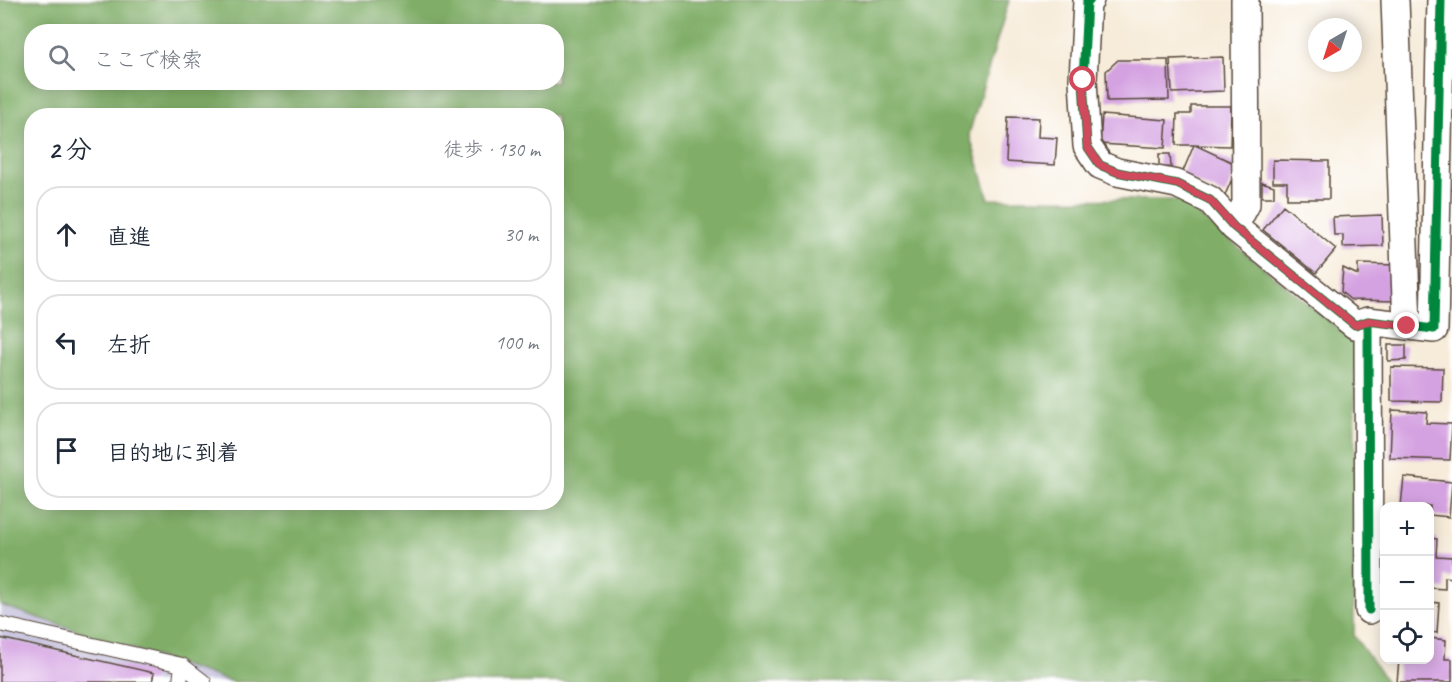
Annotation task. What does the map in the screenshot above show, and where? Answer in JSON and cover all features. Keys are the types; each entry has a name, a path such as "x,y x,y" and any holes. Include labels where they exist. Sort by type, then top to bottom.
{"street":[{"path":"1090,0 1087,1 1083,80 1087,146 1100,165 1117,172 1177,184 1210,200 1234,227 1355,325 1368,321 1434,329 1441,0"},
{"path":"1234,227 1245,204 1245,0"},
{"path":"1395,0 1407,326"},
{"path":"1368,321 1369,610"}],"lane":[{"path":"0,624 182,665 204,682"},
{"path":"180,682 182,665"}],"shaded area":[{"path":"0,605 233,682 0,682"}],"green space":[{"path":"0,0 1009,0 969,134 989,199 1180,200 1355,342 1354,636 1387,682 233,682 0,605"}],"building":[{"path":"1223,57 1224,91 1172,93 1170,59"},
{"path":"1118,60 1168,60 1169,100 1107,101 1106,71"},
{"path":"1191,106 1231,106 1230,146 1195,145 1238,165 1225,195 1181,176 1194,145 1176,145 1177,114 1191,114"},
{"path":"1102,115 1167,120 1165,148 1100,144"},
{"path":"1008,117 1039,118 1038,137 1057,138 1055,165 1006,162"},
{"path":"1159,154 1170,154 1171,167 1159,168"},
{"path":"1273,160 1329,161 1329,199 1287,199 1287,182 1273,182"},
{"path":"1262,182 1274,186 1274,197 1262,197"},
{"path":"1283,205 1336,249 1316,273 1263,230"},
{"path":"1382,215 1383,246 1343,247 1343,235 1334,235 1333,217"},
{"path":"1358,264 1396,265 1396,301 1351,300 1341,292 1343,268 1358,275"},
{"path":"1388,345 1406,345 1406,360 1388,361"},
{"path":"1391,367 1443,368 1442,402 1391,401"},
{"path":"1392,410 1427,412 1426,423 1452,424 1450,460 1390,458"},
{"path":"1404,477 1452,482 1449,517 1434,515 1434,502 1401,502"},
{"path":"1434,539 1437,539 1436,556 1452,557 1452,578 1445,577 1445,589 1434,588"},
{"path":"1434,602 1439,603 1437,633 1434,633"},
{"path":"0,638 154,673 152,682 0,682"},
{"path":"1434,638 1446,640 1445,659 1452,659 1452,682 1397,682 1399,664 1434,664"}],"cycle path":[{"path":"1090,0 1087,1 1083,80 1087,146 1100,165 1117,172 1177,184 1210,200 1234,227 1355,325 1368,321 1434,329 1441,0"},
{"path":"1368,321 1369,610"}],"route":[{"path":"1083,80 1087,146 1100,165 1117,172 1177,184 1210,200 1234,227 1355,325 1368,321 1407,326"}]}
